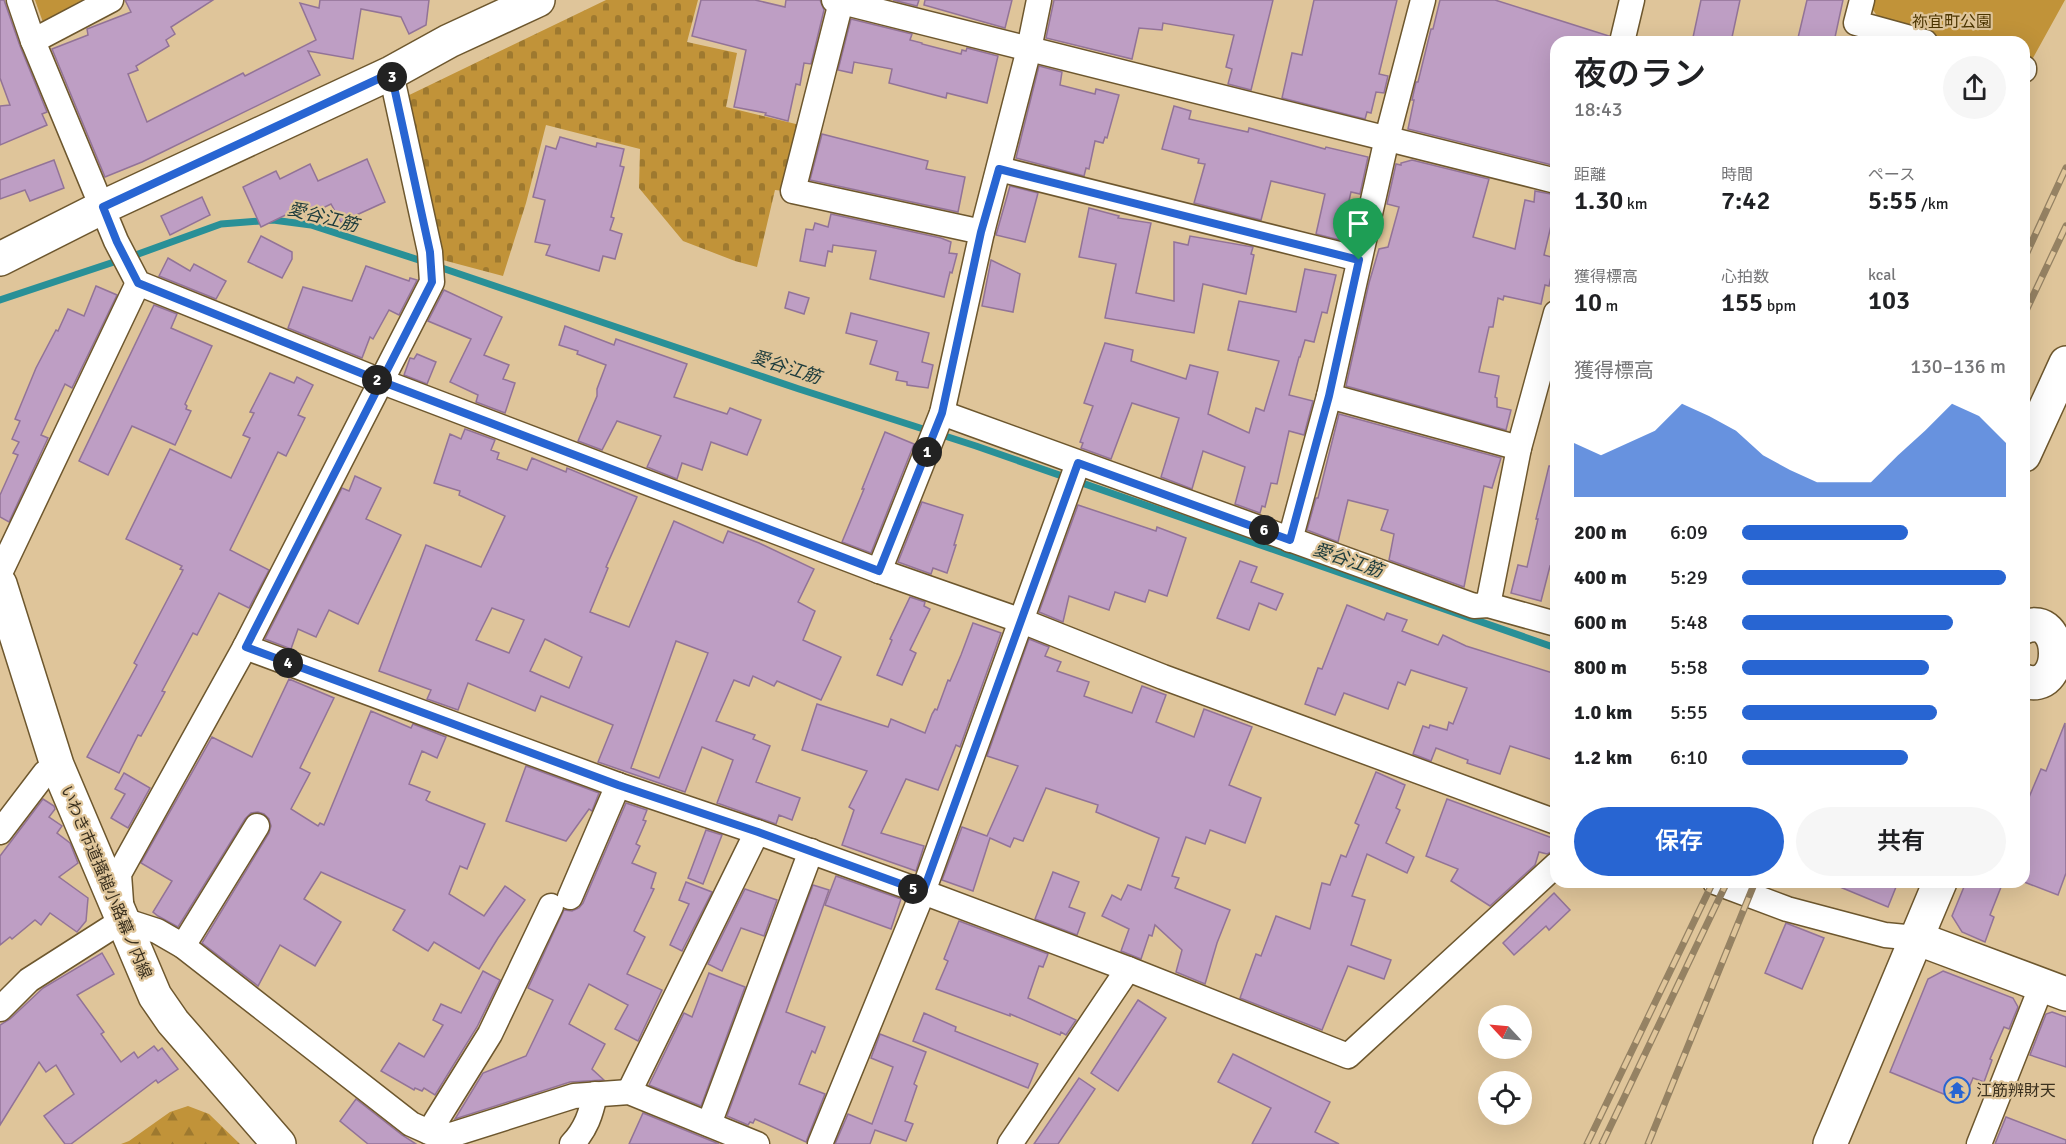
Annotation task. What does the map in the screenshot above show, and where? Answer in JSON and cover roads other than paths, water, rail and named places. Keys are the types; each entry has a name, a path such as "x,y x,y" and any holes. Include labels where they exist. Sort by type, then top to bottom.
{"street":[{"path":"18,0 117,242 134,277 383,382 879,571 1022,621 1163,677 1550,820"},
{"path":"33,41 111,0"},
{"path":"879,571 940,418 981,232 1029,49 1039,0"},
{"path":"1290,540 1329,396 1387,138 1423,0"},
{"path":"1623,36 1632,0"},
{"path":"1862,0 1856,23 1903,36"},
{"path":"981,232 793,191 837,1 1550,179"},
{"path":"0,259 103,207 391,73 525,3"},
{"path":"123,920 118,874 246,647 432,282 430,252 391,73"},
{"path":"999,169 1359,260"},
{"path":"0,573 134,277"},
{"path":"1488,605 1519,448 1550,335"},
{"path":"2030,442 2066,363"},
{"path":"1329,396 1519,448"},
{"path":"940,418 1073,476 1290,540 1474,606 1488,605 1550,622"},
{"path":"820,1144 923,892 1073,476"},
{"name":"いわき市道搔槌小路幕ノ内線","path":"0,584 57,765 155,996 173,1022 279,1144"},
{"path":"2030,625 2035,624 2052,630 2062,645 2064,664 2050,678 2041,682 2030,682"},
{"path":"246,647 618,785 758,832 923,892 1128,969 1348,1056 1550,871"},
{"path":"0,832 45,773 57,765"},
{"path":"429,1132 490,1034 560,902 618,785"},
{"path":"183,946 257,826"},
{"path":"629,1092 758,832"},
{"path":"709,1124 811,851"},
{"path":"1731,888 1786,909 1885,934 1916,938 2054,990 1979,1144"},
{"path":"1830,1144 1937,888"},
{"path":"0,1009 29,980 123,920 158,930 183,946 411,1124 429,1132 451,1135 574,1096 629,1092 757,1144"},
{"path":"1010,1144 1128,969"},
{"path":"572,1144 585,1128 591,1114 595,1094"}],"waterway":[{"name":"愛谷江筋","path":"130,257 221,224 273,220 311,225 425,262"},
{"name":"愛谷江筋","path":"0,300 120,260"},
{"name":"愛谷江筋","path":"436,266 799,389 976,446 1550,646"}],"railway":[{"path":"2030,246 2066,168"},
{"path":"2030,302 2066,226"},
{"path":"1587,1144 1710,888"},
{"path":"1602,1144 1724,888"},
{"path":"1648,1144 1753,888"}],"place":[{"name":"江筋辨財天","path":"1957,1090"}],"park label":[{"name":"祢宜町公園","path":"1952,21"}]}
